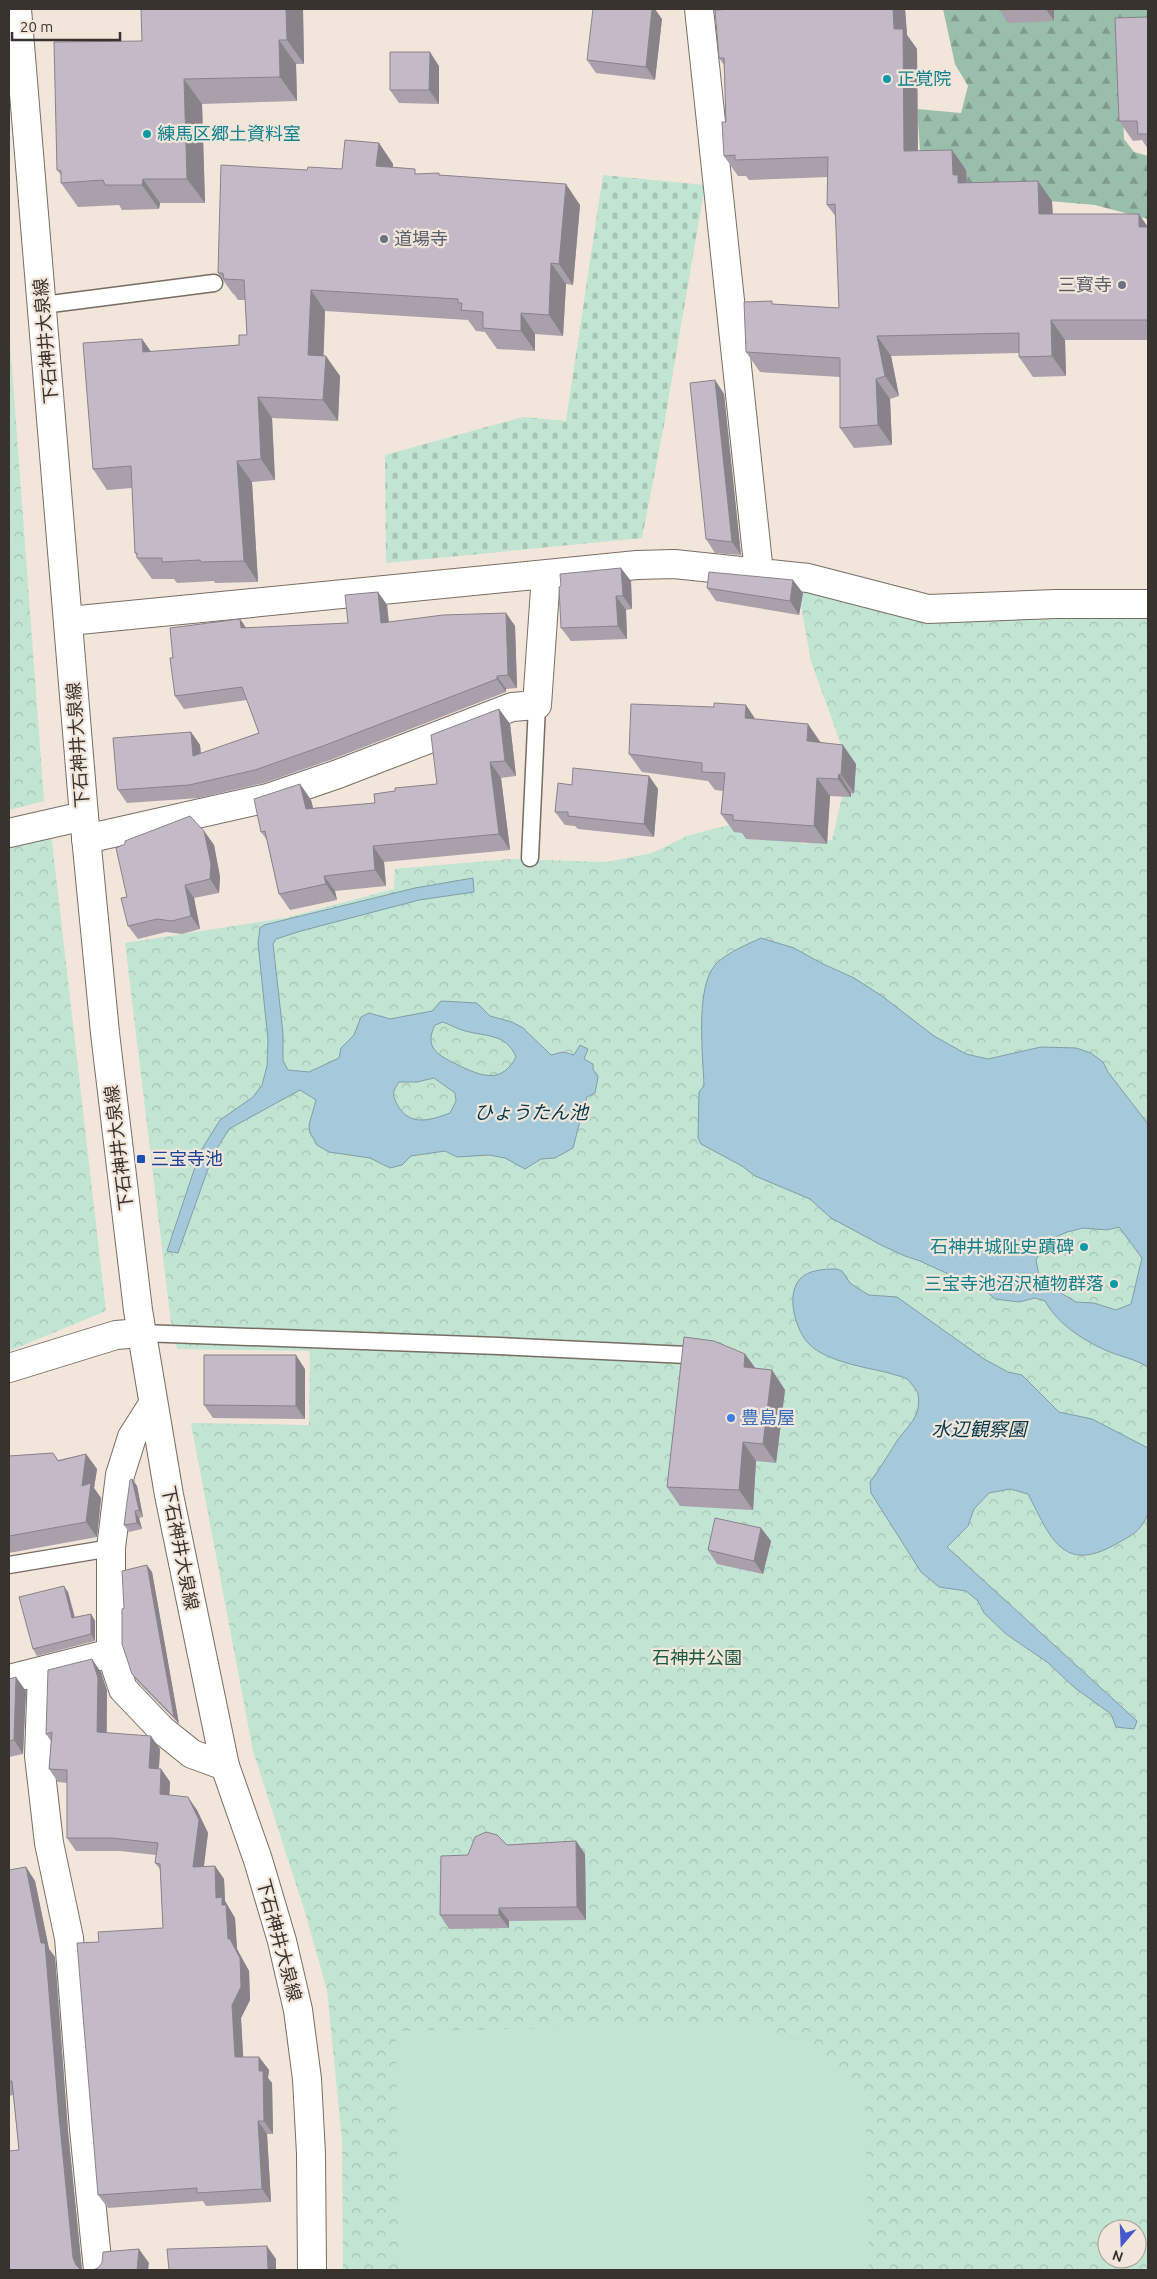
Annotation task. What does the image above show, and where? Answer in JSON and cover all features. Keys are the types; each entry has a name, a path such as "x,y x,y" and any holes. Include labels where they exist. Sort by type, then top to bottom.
{"street":[{"name":"下石神井大泉線","path":"17,9 85,827 105,1033 141,1333 169,1496 225,1766 269,1896 282,1941 298,2010 307,2079 311,2154 312,2270"},
{"path":"699,9 759,573"},
{"path":"69,620 637,565 674,564 808,578 928,609 1056,604 1148,604"},
{"path":"9,833 85,827 268,798 338,774 512,707 537,704 546,575"},
{"path":"9,1368 116,1335 141,1333"},
{"path":"153,1404 132,1437 120,1475 111,1548 111,1653 123,1689 162,1730 192,1754 225,1766"},
{"path":"9,1679 111,1653"},
{"path":"42,1672 38,1756 49,1843 69,1938 84,2129 98,2270"}],"lane":[{"path":"43,306 214,283"},
{"path":"530,858 537,704"},
{"path":"141,1333 687,1355"},
{"path":"9,1565 111,1548"}],"green space":[{"path":"943,9 1148,9 1148,20 1120,38 1124,139 1134,152 1148,156 1148,219 1095,205 923,190 917,109 961,113 968,86 955,64"},
{"path":"603,175 705,185 664,425 642,538 386,563 385,455 523,417 566,421"},
{"path":"9,328 44,801 9,810"},
{"name":"石神井公園","path":"812,586 1148,613 1148,2270 343,2270 342,2139 327,1990 305,1912 253,1751 191,1423 309,1425 310,1351 177,1349 171,1322 125,943 285,918 394,889 395,869 511,859 606,862 652,853 687,836 736,823 804,844 832,840 849,767 811,661 799,595"},
{"path":"51,833 106,1311 9,1351 9,844"},
{"path":"748,2025 812,2045 865,2100 869,2270 398,2270 396,2031"}],"water":[{"name":"ひょうたん池","path":"473,878 474,892 419,900 276,939 273,944 283,1033 283,1061 288,1070 309,1072 339,1058 341,1048 354,1035 361,1017 369,1013 390,1019 432,1011 441,1001 477,1003 490,1016 512,1022 523,1028 551,1055 563,1052 574,1055 580,1045 588,1049 584,1059 593,1064 593,1069 598,1077 595,1093 587,1097 573,1148 555,1158 541,1159 525,1169 505,1158 489,1155 457,1157 445,1151 411,1156 402,1165 390,1168 370,1158 329,1152 317,1145 310,1133 309,1125 316,1100 300,1090 229,1129 213,1155 178,1253 167,1251 200,1152 220,1120 253,1097 262,1085 267,1066 268,1040 258,943 260,928 264,925 415,888","holes":["443,1022 462,1030 500,1039 512,1049 516,1057 505,1071 492,1076 462,1067 436,1052 433,1047 431,1041 435,1025","434,1078 455,1093 456,1101 450,1113 427,1120 408,1117 398,1106 394,1096 395,1088 399,1082 417,1082"]},
{"path":"761,938 794,948 854,978 882,996 934,1036 966,1054 988,1059 1041,1047 1076,1048 1091,1053 1103,1062 1108,1072 1148,1124 1148,1367 1087,1341 1070,1330 1045,1301 1035,1298 1019,1302 995,1299 979,1285 968,1283 883,1246 831,1218 810,1199 755,1176 742,1166 701,1144 698,1138 699,1092 704,1086 702,1006 709,976 715,965 730,953","holes":["1119,1227 1142,1258 1131,1304 1116,1310 1094,1303 1076,1302 1061,1293 1039,1276 1036,1260 1047,1241 1067,1232 1083,1228 1107,1230"]},
{"name":"水辺観察園","path":"836,1269 842,1271 850,1283 869,1295 897,1297 984,1359 1008,1372 1022,1375 1059,1412 1092,1419 1148,1448 1148,1513 1139,1529 1116,1544 1098,1552 1083,1555 1070,1553 1051,1536 1028,1494 1010,1489 989,1493 974,1509 968,1526 947,1547 1137,1721 1134,1729 1116,1727 1111,1714 1075,1688 1047,1662 1006,1634 984,1613 978,1601 966,1591 939,1587 921,1572 871,1493 870,1482 912,1422 918,1410 918,1394 912,1384 905,1378 837,1360 818,1351 805,1339 794,1313 793,1294 800,1279 812,1272"}],"building":[{"path":"141,9 286,9 287,40 279,40 280,77 184,79 187,179 143,179 142,185 105,185 103,180 61,183 61,171 57,170 54,42 142,41"},
{"path":"593,9 652,9 646,67 587,60"},
{"path":"893,9 894,29 903,29 904,151 952,150 953,175 958,175 958,183 1038,181 1039,214 1139,214 1139,227 1148,227 1148,320 1051,320 1052,356 1019,357 1019,333 877,336 885,376 876,379 878,425 840,428 840,358 746,352 744,302 772,301 772,304 839,308 835,204 827,205 828,157 735,160 735,155 724,156 722,122 726,122 724,58 719,58 715,10"},
{"path":"1148,17 1148,134 1138,134 1137,121 1119,121 1115,18"},
{"path":"390,52 430,52 429,90 390,90"},
{"path":"345,140 379,143 376,166 415,169 415,174 439,173 439,175 566,184 559,264 551,263 549,315 521,313 521,331 483,328 483,312 461,310 462,303 458,303 458,299 311,290 308,355 326,356 323,400 258,397 261,459 237,461 244,561 201,562 200,560 162,562 162,558 137,558 137,553 135,553 131,466 93,469 83,343 142,339 143,352 239,345 239,335 247,335 244,280 224,279 223,273 218,273 221,165 307,170 308,167 342,169"},
{"path":"715,380 732,542 706,539 690,383"},
{"path":"621,568 623,596 616,596 618,626 561,628 560,574"},
{"path":"709,572 793,580 790,601 707,588"},
{"path":"378,592 381,623 443,615 506,613 508,675 497,676 497,679 255,770 189,785 118,790 113,738 191,732 193,756 259,733 242,687 175,696 170,658 173,658 170,628 240,619 241,628 348,623 345,595"},
{"path":"714,703 746,705 745,718 808,724 807,741 843,745 841,775 839,774 838,779 817,778 814,826 733,820 733,815 721,814 725,773 702,772 702,763 629,754 631,704 714,707"},
{"path":"499,709 505,761 490,762 499,834 373,846 375,870 324,876 326,884 279,894 265,831 261,832 254,799 300,784 306,809 375,803 374,794 395,791 395,788 437,784 431,735"},
{"path":"573,768 649,776 644,824 568,816 568,812 555,812 558,783 572,785"},
{"path":"190,816 204,831 211,864 210,879 185,885 191,916 172,921 157,919 128,926 121,898 127,897 116,848 125,844 125,841"},
{"path":"684,1337 714,1341 745,1354 744,1367 772,1370 763,1444 743,1442 739,1490 667,1487"},
{"path":"204,1355 296,1355 296,1406 204,1405"},
{"path":"53,1453 58,1461 86,1454 82,1486 91,1483 86,1522 9,1536 9,1456"},
{"path":"132,1479 139,1510 135,1511 137,1523 124,1525 130,1480"},
{"path":"715,1518 761,1528 754,1561 708,1550"},
{"path":"147,1565 174,1717 132,1674 122,1644 122,1609 124,1608 122,1571"},
{"path":"64,1586 72,1618 91,1614 91,1634 33,1649 19,1597"},
{"path":"92,1659 98,1678 97,1732 151,1736 149,1768 161,1769 160,1794 188,1797 199,1820 193,1867 215,1866 216,1898 222,1897 222,1905 226,1905 228,1939 230,1939 240,1958 241,1987 232,2005 235,2057 259,2057 259,2071 263,2071 264,2121 258,2121 262,2189 197,2193 197,2188 98,2195 77,1943 99,1942 98,1932 163,1928 160,1864 155,1863 158,1843 111,1838 67,1838 67,1770 49,1769 52,1732 46,1734 48,1670"},
{"path":"16,1677 14,1740 9,1741 9,1679"},
{"path":"486,1832 497,1835 507,1845 576,1841 577,1907 499,1908 499,1915 440,1915 441,1856 468,1855 475,1837"},
{"path":"26,1867 41,1943 45,1943 73,2258 81,2270 9,2270 9,2151 19,2150 12,2081 9,2081 9,1870"},
{"path":"267,2246 268,2270 169,2270 167,2249"},
{"path":"139,2249 137,2270 93,2270 102,2263 103,2252"}],"place":[{"name":"正覚院","path":"887,79"},
{"name":"練馬区郷土資料室","path":"147,134"},
{"name":"道場寺","path":"384,239"},
{"name":"三寳寺","path":"1122,285"},
{"name":"三宝寺池","path":"141,1159"},
{"name":"石神井城阯史蹟碑","path":"1084,1247"},
{"name":"三宝寺池沼沢植物群落","path":"1114,1284"},
{"name":"豊島屋","path":"731,1418"}]}
